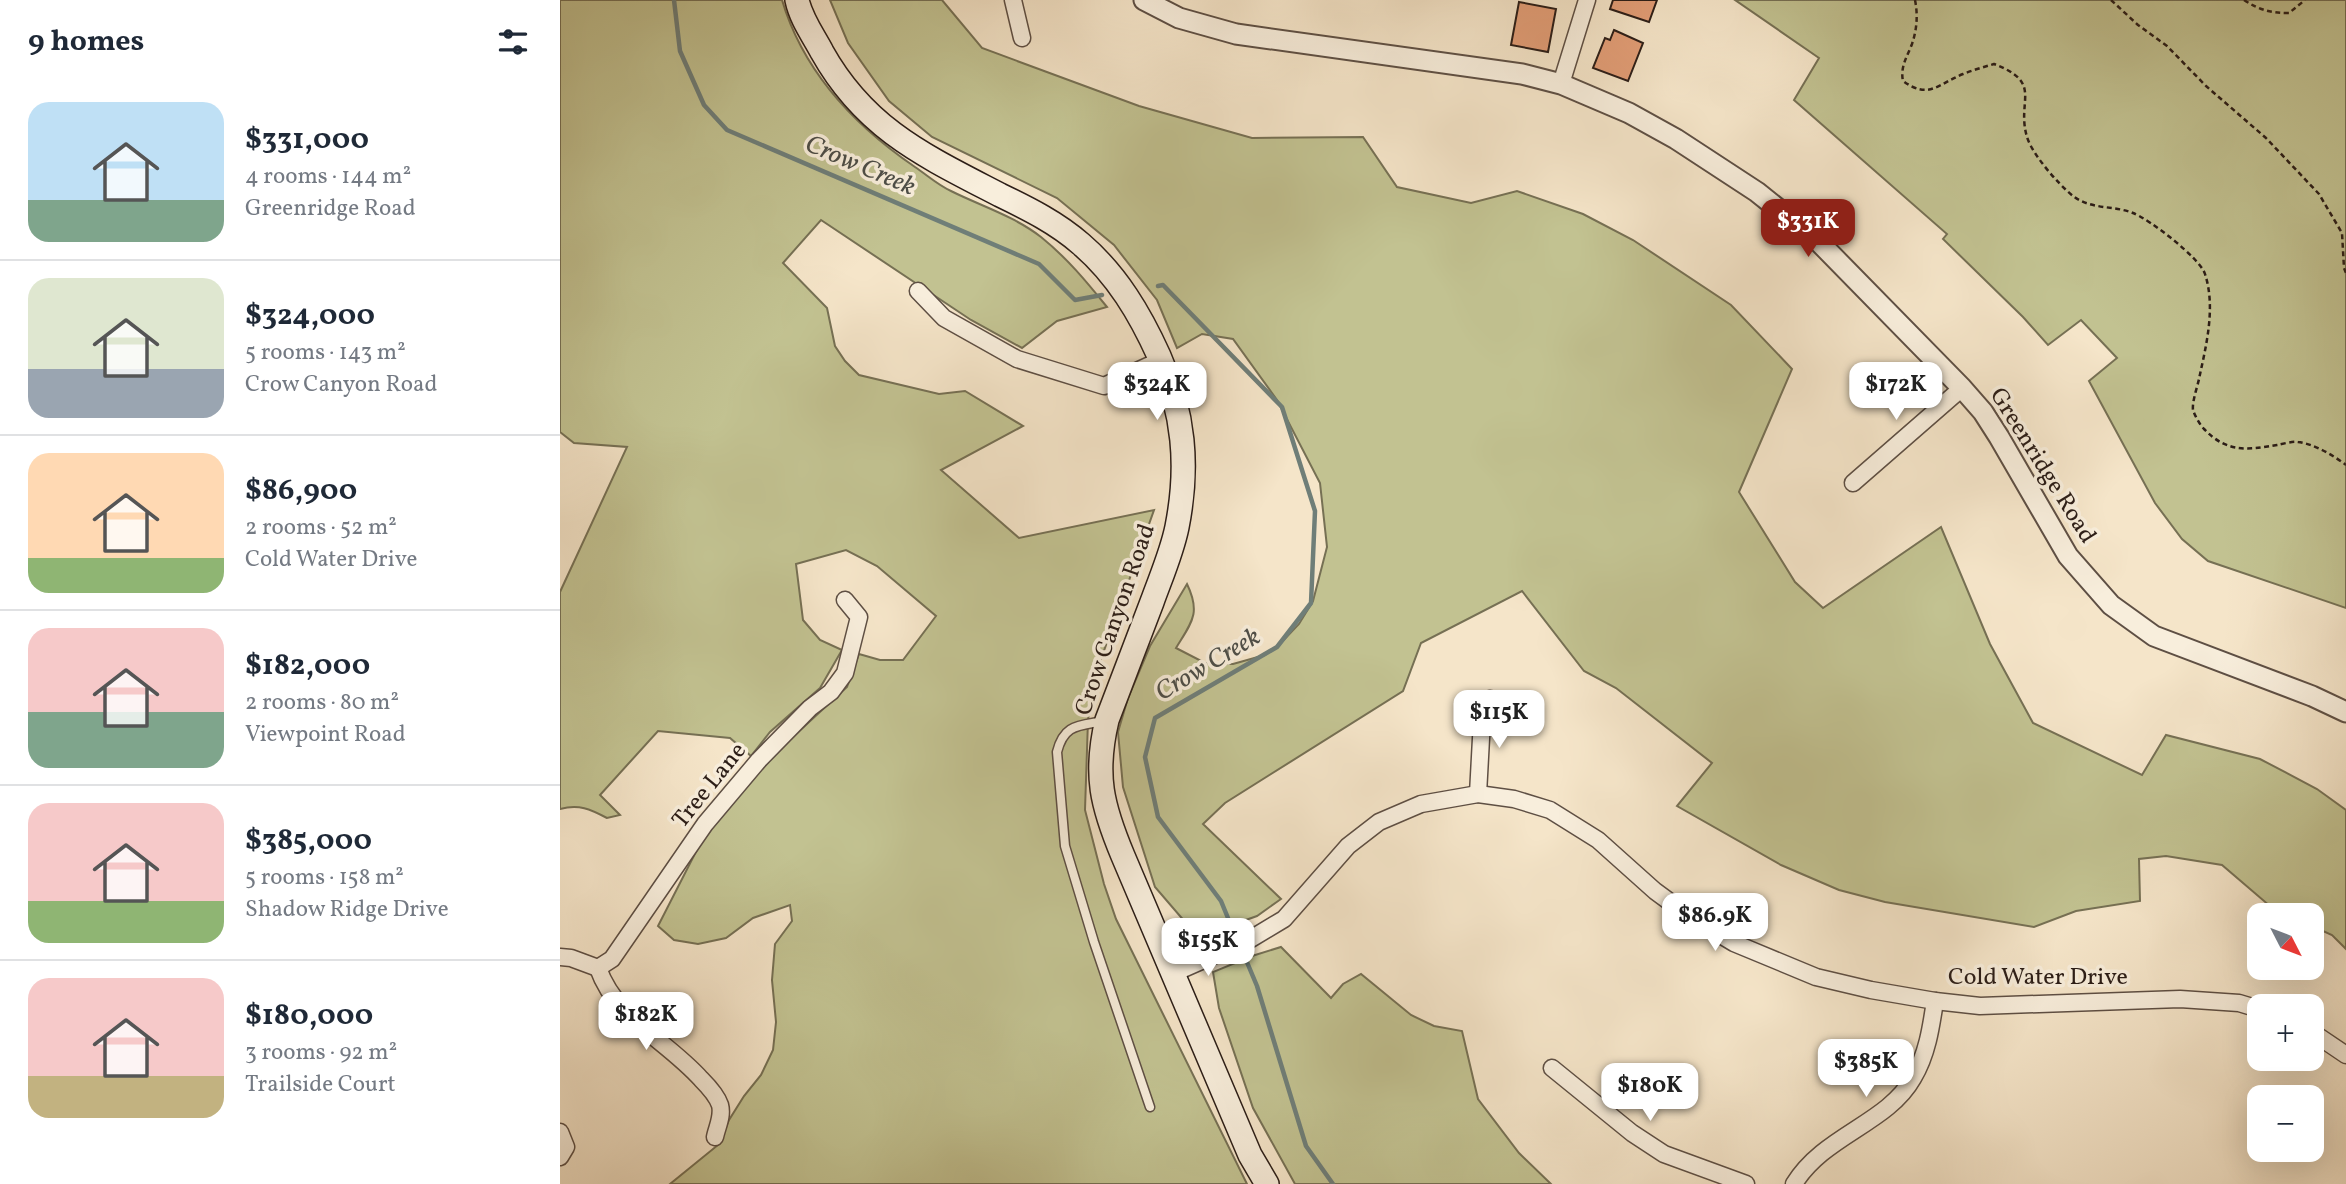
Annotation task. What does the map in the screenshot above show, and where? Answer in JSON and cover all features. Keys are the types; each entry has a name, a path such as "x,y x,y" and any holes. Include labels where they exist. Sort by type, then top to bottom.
{"main road":[{"name":"Crow Canyon Road","path":"797,0 799,10 828,62 863,110 887,130 917,149 1046,218 1082,244 1118,282 1146,327 1161,360 1177,407 1184,452 1177,528 1107,720 1101,747 1101,793 1108,819 1250,1154 1267,1184"}],"street":[{"path":"1013,0 1022,38"},
{"name":"Greenridge Road","path":"1144,0 1179,19 1236,34 1476,66 1561,84 1629,113 1664,132 1765,198 1817,240 1962,388 1983,412 1999,437 2068,556 2110,605 2154,636 2312,696 2346,712"},
{"path":"1561,84 1587,0"},
{"path":"918,291 944,318 1017,359 1104,386 1161,360"},
{"path":"1853,483 1962,388"},
{"name":"Tree Lane","path":"598,968 612,959 705,824 759,760 810,708 831,692 845,673 859,617 845,600"},
{"path":"1478,794 1482,720 1490,699"},
{"name":"Cold Water Drive","path":"1174,973 1249,940 1284,919 1348,846 1379,822 1421,804 1478,794 1514,799 1550,810 1576,824 1689,916 1734,943 1816,977 1935,1001 2007,1006 2206,999 2247,1005"},
{"path":"560,957 598,968 605,988 621,1008 688,1065 719,1103 721,1114 715,1137"},
{"path":"1794,1184 1804,1168 1821,1152 1895,1101 1913,1080 1925,1052 1935,1001"},
{"path":"2324,1040 2346,1055"},
{"path":"1552,1069 1632,1133 1664,1154 1685,1164 1746,1184"},
{"path":"560,1132 566,1147 560,1157"}],"lane":[{"path":"1107,720 1071,728 1060,738 1057,752 1065,846 1094,942 1150,1107"}],"path":[{"path":"1915,0 1918,15 1912,42 1901,71 1903,81 1913,89 1930,91 1962,74 1994,64 2010,70 2021,79 2026,90 2024,111 2027,138 2058,182 2074,197 2094,206 2136,213 2196,258 2208,287 2209,328 2193,409 2202,428 2236,450 2297,442 2317,449 2346,465"},
{"path":"2111,0 2167,46 2206,86 2266,138 2319,194 2342,233 2346,273"},
{"path":"2244,0 2258,9 2273,13 2289,13 2305,0"}],"green space":[{"path":"560,0 782,0 791,26 817,73 852,115 872,134 942,186 1009,217 1041,237 1068,262 1107,307 1057,321 1022,348 971,320 821,220 783,263 827,308 835,346 859,375 939,394 965,391 1023,426 941,470 1019,538 1154,510 1095,676 1088,720 1085,810 1116,919 1247,1184 670,1184 718,1145 729,1120 761,1075 773,1050 776,1022 772,980 775,944 792,921 790,905 753,918 726,938 698,944 674,940 658,926 704,836 724,805 847,687 859,654 880,660 903,660 936,616 877,566 846,550 796,564 803,620 820,640 842,650 820,688 770,732 751,756 730,738 658,731 600,795 620,815 607,818 584,808 560,809 560,592 627,447 574,443 560,432"},
{"path":"830,0 942,0 982,48 1139,106 1252,138 1363,137 1397,187 1471,203 1517,191 1583,214 1633,240 1731,305 1792,369 1739,492 1795,582 1823,608 1941,527 1990,644 2033,723 2142,775 2166,735 2260,759 2317,789 2346,810 2346,949 2332,935 2324,931 2324,903 2266,903 2222,865 2166,856 2139,859 2140,901 2076,911 2034,927 1885,902 1839,890 1781,865 1677,806 1712,763 1616,688 1584,671 1522,591 1421,643 1403,691 1225,803 1203,824 1281,899 1257,916 1198,937 1155,887 1123,787 1118,732 1128,698 1150,646 1187,584 1193,603 1193,617 1176,648 1205,663 1233,664 1265,655 1299,624 1313,601 1327,547 1320,483 1277,400 1233,339 1202,334 1177,348 1157,300 1114,245 1057,198 932,137 889,101 848,43"},
{"path":"1735,0 2346,0 2346,608 2208,561 2182,539 2155,503 2089,381 2117,358 2081,320 2048,345 1943,239 1947,234 1794,100 1819,58"},
{"path":"1281,947 1331,998 1343,984 1361,974 1411,1015 1434,1026 1462,1031 1478,1099 1519,1153 1551,1184 1295,1184 1253,1108 1219,1008 1213,972"}],"building":[{"path":"1613,0 1657,0 1649,22 1610,9"},
{"path":"1519,2 1556,9 1548,52 1511,45"},
{"path":"1614,30 1643,43 1628,81 1593,68 1605,38 1610,40"}],"waterway":[{"name":"Crow Creek","path":"674,0 680,51 704,105 727,130 1039,264 1075,300 1102,295"},
{"name":"Crow Creek","path":"1158,286 1163,285 1282,407 1315,511 1311,603 1277,647 1155,718 1145,757 1158,817 1221,901 1237,940"},
{"name":"Crow Creek","path":"1241,948 1257,986 1306,1146 1333,1184"}]}
